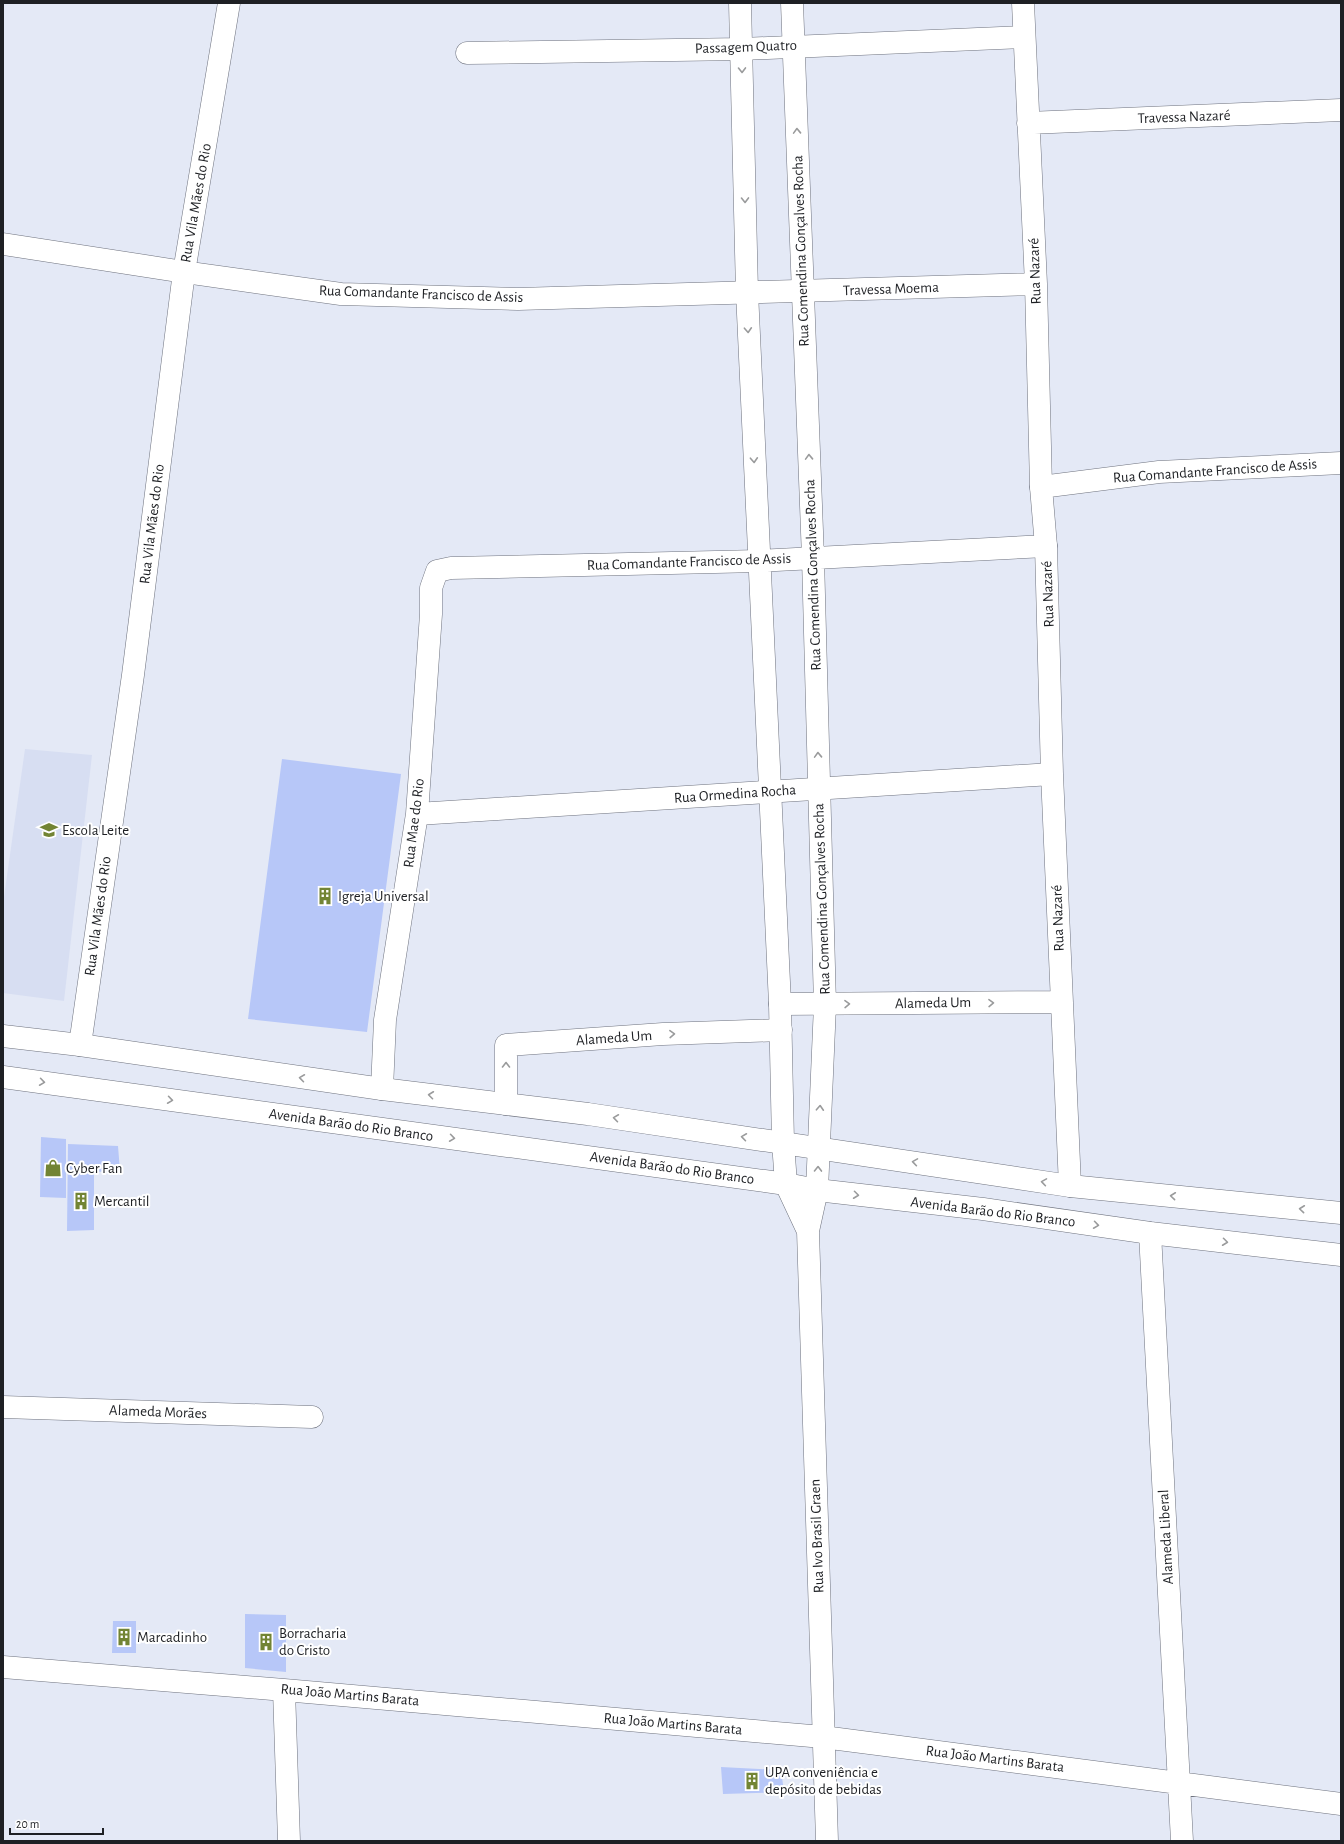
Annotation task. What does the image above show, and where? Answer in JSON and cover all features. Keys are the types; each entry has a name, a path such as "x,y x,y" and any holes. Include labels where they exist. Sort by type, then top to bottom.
{"street":[{"name":"Rua Vila Mães do Rio","path":"80,1045 133,675 184,272 229,3"},
{"path":"740,3 747,292 780,1004 783,1142 786,1184"},
{"name":"Rua Comendina Gonçalves Rocha","path":"792,3 813,558 826,1005 817,1190"},
{"name":"Rua Nazaré","path":"1023,3 1036,284 1041,487 1046,546 1052,774 1070,1186"},
{"name":"Passagem Quatro","path":"467,53 742,48 1024,37"},
{"name":"Travessa Nazaré","path":"1028,123 1341,110"},
{"name":"Rua Comandante Francisco de Assis","path":"3,244 184,272 349,294 518,299 747,292"},
{"name":"Travessa Moema","path":"747,292 802,292 1036,284"},
{"name":"Rua Comandante Francisco de Assis","path":"1041,487 1159,472 1341,463"},
{"name":"Rua Comandante Francisco de Assis","path":"451,568 759,561 1046,546"},
{"name":"Rua Mae do Rio","path":"382,1089 386,1020 417,814 431,614 431,588 437,571 451,568"},
{"name":"Rua Ormedina Rocha","path":"417,814 1052,774"},
{"name":"Alameda Um","path":"780,1004 826,1005 1062,1002"},
{"name":"Alameda Um","path":"506,1104 506,1045 663,1034 781,1030"},
{"path":"3,1036 80,1045 382,1089 506,1104 783,1142 1070,1186 1341,1212"},
{"name":"Avenida Barão do Rio Branco","path":"3,1077 786,1184 817,1190 983,1209 1150,1233 1341,1255"},
{"name":"Rua Ivo Brasil Graen","path":"786,1184 808,1231"},
{"name":"Rua Ivo Brasil Graen","path":"817,1190 808,1231 826,1841"},
{"name":"Alameda Liberal","path":"1150,1233 1182,1841"},
{"name":"Alameda Morães","path":"3,1407 312,1417"},
{"name":"Rua João Martins Barata","path":"3,1667 823,1737 1341,1804"},
{"path":"284,1690 289,1841"}],"shaded area":[{"name":"Escola Leite","path":"25,749 92,755 64,1001 3,993 3,904"}],"building":[{"name":"Igreja Universal","path":"282,759 401,774 367,1032 248,1019"},
{"name":"Cyber Fan","path":"41,1137 66,1139 66,1198 40,1197"},
{"name":"Mercantil","path":"68,1144 118,1146 120,1171 94,1172 94,1230 67,1231"},
{"name":"Borracharia do Cristo","path":"245,1614 286,1615 286,1672 245,1668"},
{"name":"Marcadinho","path":"113,1621 136,1621 136,1653 112,1653"},
{"name":"UPA conveniência e depósito de bebidas","path":"721,1767 781,1770 784,1792 723,1794"}],"place":[{"name":"Escola Leite","path":"49,830"},
{"name":"Igreja Universal","path":"325,896"},
{"name":"Cyber Fan","path":"53,1168"},
{"name":"Mercantil","path":"81,1201"},
{"name":"Marcadinho","path":"124,1637"},
{"name":"Borracharia do Cristo","path":"266,1642"},
{"name":"UPA conveniência e depósito de bebidas","path":"752,1781"}]}
